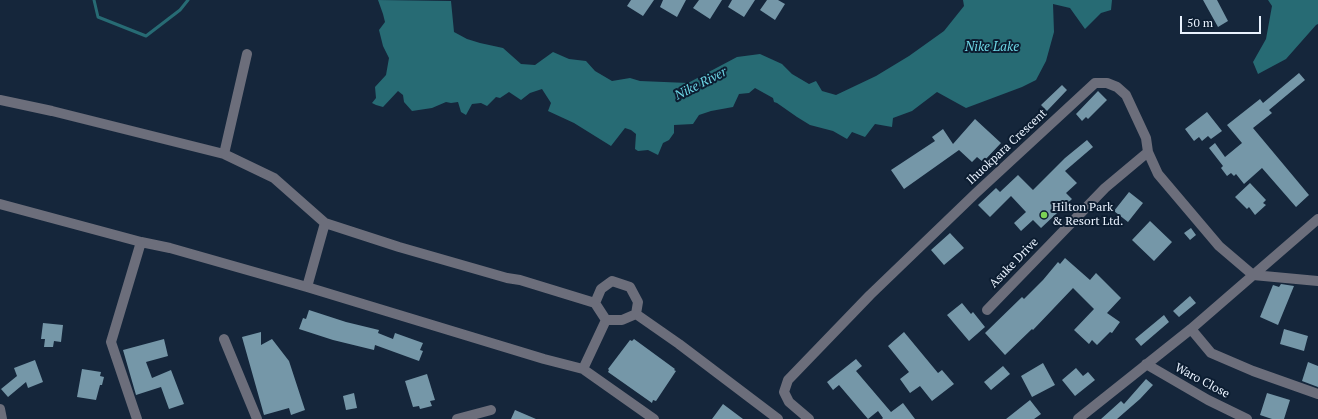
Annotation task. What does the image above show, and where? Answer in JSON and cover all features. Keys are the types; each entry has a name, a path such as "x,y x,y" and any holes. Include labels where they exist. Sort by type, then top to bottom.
{"street":[{"path":"224,154 247,54"},
{"name":"Ihuokpara Crescent","path":"809,419 789,402 784,392 788,380 870,295 976,193 1095,83 1107,83 1117,87 1126,94 1146,138 1148,152 1158,174 1219,246 1253,275"},
{"path":"0,100 52,111 224,154 274,178 325,223 595,303 606,320"},
{"name":"Asuke Drive","path":"987,310 1105,188 1148,152"},
{"path":"0,204 141,242 170,248 306,287 544,359 583,369 654,419"},
{"path":"1078,419 1191,329 1318,219"},
{"path":"306,287 325,223"},
{"path":"137,419 110,342 141,242"},
{"path":"1253,275 1318,280"},
{"path":"595,303 601,289 612,281 630,287 638,302 636,314"},
{"path":"606,320 622,320 636,314"},
{"path":"636,314 679,344 778,419"},
{"path":"583,369 606,320"},
{"path":"1191,329 1211,353 1253,371 1318,394"},
{"path":"224,339 257,419"},
{"name":"Waro Close","path":"1146,364 1208,400 1247,419"},
{"path":"0,409 2,419"},
{"path":"457,419 491,410"}],"water":[{"name":"Nike Lake","path":"378,0 451,1 454,32 467,39 503,48 521,64 535,65 553,52 569,59 586,61 595,71 612,81 630,78 640,81 688,83 737,57 760,54 782,64 792,74 809,84 816,81 822,91 836,95 876,76 909,56 944,31 964,6 963,0 1112,0 1111,10 1101,13 1085,29 1070,8 1053,4 1054,32 1046,61 1036,80 1022,87 966,108 937,92 912,111 893,118 892,127 875,124 865,137 852,132 847,139 833,131 810,125 774,102 773,98 755,88 749,93 739,94 733,107 699,115 693,124 674,125 674,133 669,140 663,143 658,155 648,150 638,151 635,149 636,134 631,130 625,128 611,146 574,123 548,111 551,103 542,89 530,93 521,100 509,92 500,98 496,97 487,106 481,103 472,104 466,115 461,112 458,102 446,102 432,108 412,111 404,102 403,95 398,91 383,107 372,103 376,98 375,87 386,75 389,58 383,46 379,30 385,22"},
{"path":"1268,0 1318,0 1318,24 1286,59 1258,74 1253,62 1266,39 1272,6"}],"building":[{"path":"631,0 654,0 643,16 627,6"},
{"path":"663,0 686,0 677,17 660,7"},
{"path":"699,0 722,0 710,19 693,8"},
{"path":"732,0 755,0 744,17 728,7"},
{"path":"767,0 778,0 785,4 775,20 760,10"},
{"path":"1203,0 1217,0 1228,21 1218,27"},
{"path":"1299,73 1305,80 1269,110 1272,113 1253,128 1309,195 1296,207 1262,168 1244,184 1236,174 1234,176 1231,173 1227,176 1221,168 1223,166 1209,148 1215,143 1225,157 1242,143 1227,125 1260,99 1263,103"},
{"path":"1062,85 1067,90 1047,111 1041,105"},
{"path":"1098,91 1107,100 1088,119 1086,117 1082,121 1076,114"},
{"path":"1207,112 1222,131 1211,139 1208,136 1202,141 1199,137 1194,141 1185,129"},
{"path":"975,119 1001,143 983,162 977,157 972,162 959,150 904,189 891,170 935,141 932,137 943,129 953,144"},
{"path":"1087,140 1093,147 1065,171 1077,183 1066,193 1072,199 1041,228 1033,220 1021,231 1014,223 1026,212 1011,196 990,217 978,205 996,188 1000,192 1018,175 1033,190 1065,158"},
{"path":"1250,183 1266,200 1263,203 1266,205 1255,215 1249,207 1247,209 1235,197"},
{"path":"1129,192 1143,203 1128,222 1114,211"},
{"path":"1150,221 1172,242 1154,261 1132,240"},
{"path":"1191,228 1196,235 1190,240 1184,233"},
{"path":"950,233 964,248 944,265 931,250"},
{"path":"1065,258 1090,280 1096,273 1121,298 1107,313 1120,322 1112,333 1110,332 1097,345 1092,340 1089,344 1074,330 1094,309 1073,288 1033,330 1032,329 1005,355 985,333 1022,297 1024,299 1058,262 1060,264"},
{"path":"1281,284 1294,286 1278,325 1260,317 1273,285 1279,287"},
{"path":"1190,296 1196,303 1179,317 1173,311"},
{"path":"962,303 971,314 973,312 985,327 969,341 947,315"},
{"path":"309,310 346,322 379,330 378,333 393,339 395,333 423,343 420,350 423,351 419,361 375,345 374,350 333,340 299,329 303,318 306,319"},
{"path":"1164,315 1169,322 1141,346 1135,339"},
{"path":"43,323 63,325 61,342 54,341 53,347 44,347 45,339 41,339"},
{"path":"1284,329 1308,336 1304,351 1280,344"},
{"path":"261,332 261,345 272,339 289,361 305,410 291,415 289,408 264,415 242,337"},
{"path":"904,332 938,373 942,370 954,384 932,401 920,386 910,393 900,379 909,372 888,346"},
{"path":"164,339 168,356 146,362 152,378 171,370 184,404 169,409 161,387 136,395 123,350"},
{"path":"634,339 676,371 656,401 653,400 652,403 608,372 608,369 630,340 632,341"},
{"path":"856,359 862,366 856,371 891,412 903,403 915,419 882,419 883,418 878,411 868,419 839,385 833,390 827,382"},
{"path":"35,360 43,382 28,388 26,382 8,397 1,389 17,376 14,368"},
{"path":"1308,362 1318,366 1318,387 1302,381"},
{"path":"1043,363 1055,385 1032,397 1021,376"},
{"path":"1003,366 1010,374 991,390 984,382"},
{"path":"1076,368 1083,376 1088,372 1095,380 1075,396 1062,380"},
{"path":"82,369 101,372 100,376 104,377 96,400 77,397"},
{"path":"427,374 435,400 430,401 432,406 420,409 419,406 413,407 405,381"},
{"path":"1146,379 1153,385 1140,399 1117,419 1101,419 1121,401 1124,404"},
{"path":"354,393 357,408 346,410 343,396"},
{"path":"1267,393 1290,400 1284,419 1272,419 1260,415"},
{"path":"1030,400 1041,414 1034,419 1006,419"},
{"path":"723,404 743,419 712,419"},
{"path":"515,410 536,419 511,419"}],"waterway":[{"name":"Nike River","path":"94,0 98,17 146,36 180,10 188,0"}],"place":[{"name":"Hilton Park & Resort Ltd.","path":"1044,215"}]}
